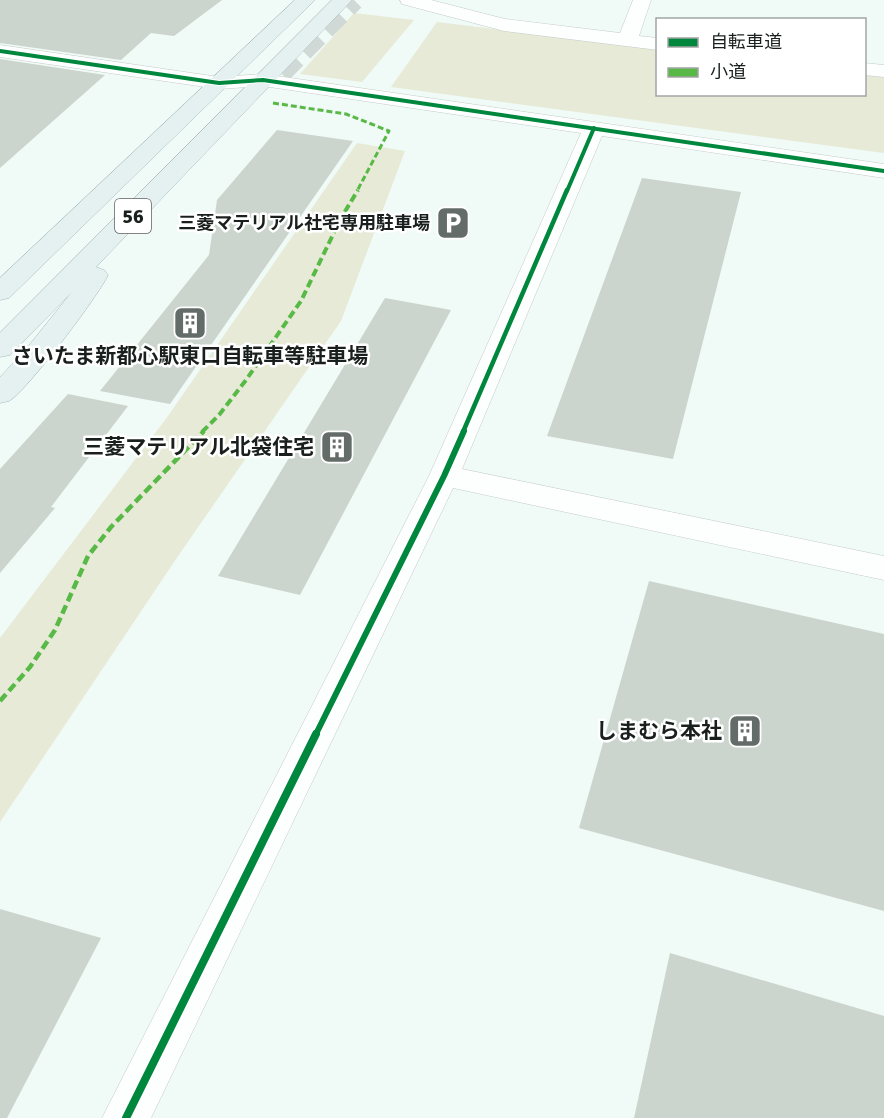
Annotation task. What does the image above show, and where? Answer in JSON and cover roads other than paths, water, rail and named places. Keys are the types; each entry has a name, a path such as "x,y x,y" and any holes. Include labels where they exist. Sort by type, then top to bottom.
{"main road":[{"name":"56","path":"0,292 117,181 216,72 237,66 306,0"},
{"name":"56","path":"0,349 343,0"},
{"path":"0,263 117,181"},
{"path":"0,394 32,360 90,286 109,240"}],"street":[{"path":"408,0 504,25 656,44"},
{"path":"627,40 642,0"},
{"path":"0,32 59,40"},
{"path":"0,51 216,72 884,171"},
{"path":"237,66 263,80"},
{"path":"866,69 884,71"},
{"path":"126,1118 444,476 594,128"},
{"path":"444,476 884,568"}],"tunnel":[{"path":"281,73 354,0"}],"place":[{"name":"三菱マテリアル社宅専用駐車場","path":"453,223"},
{"name":"さいたま新都心駅東口自転車等駐車場","path":"190,323"},
{"name":"三菱マテリアル北袋住宅","path":"337,447"},
{"name":"しまむら本社","path":"745,731"}]}
